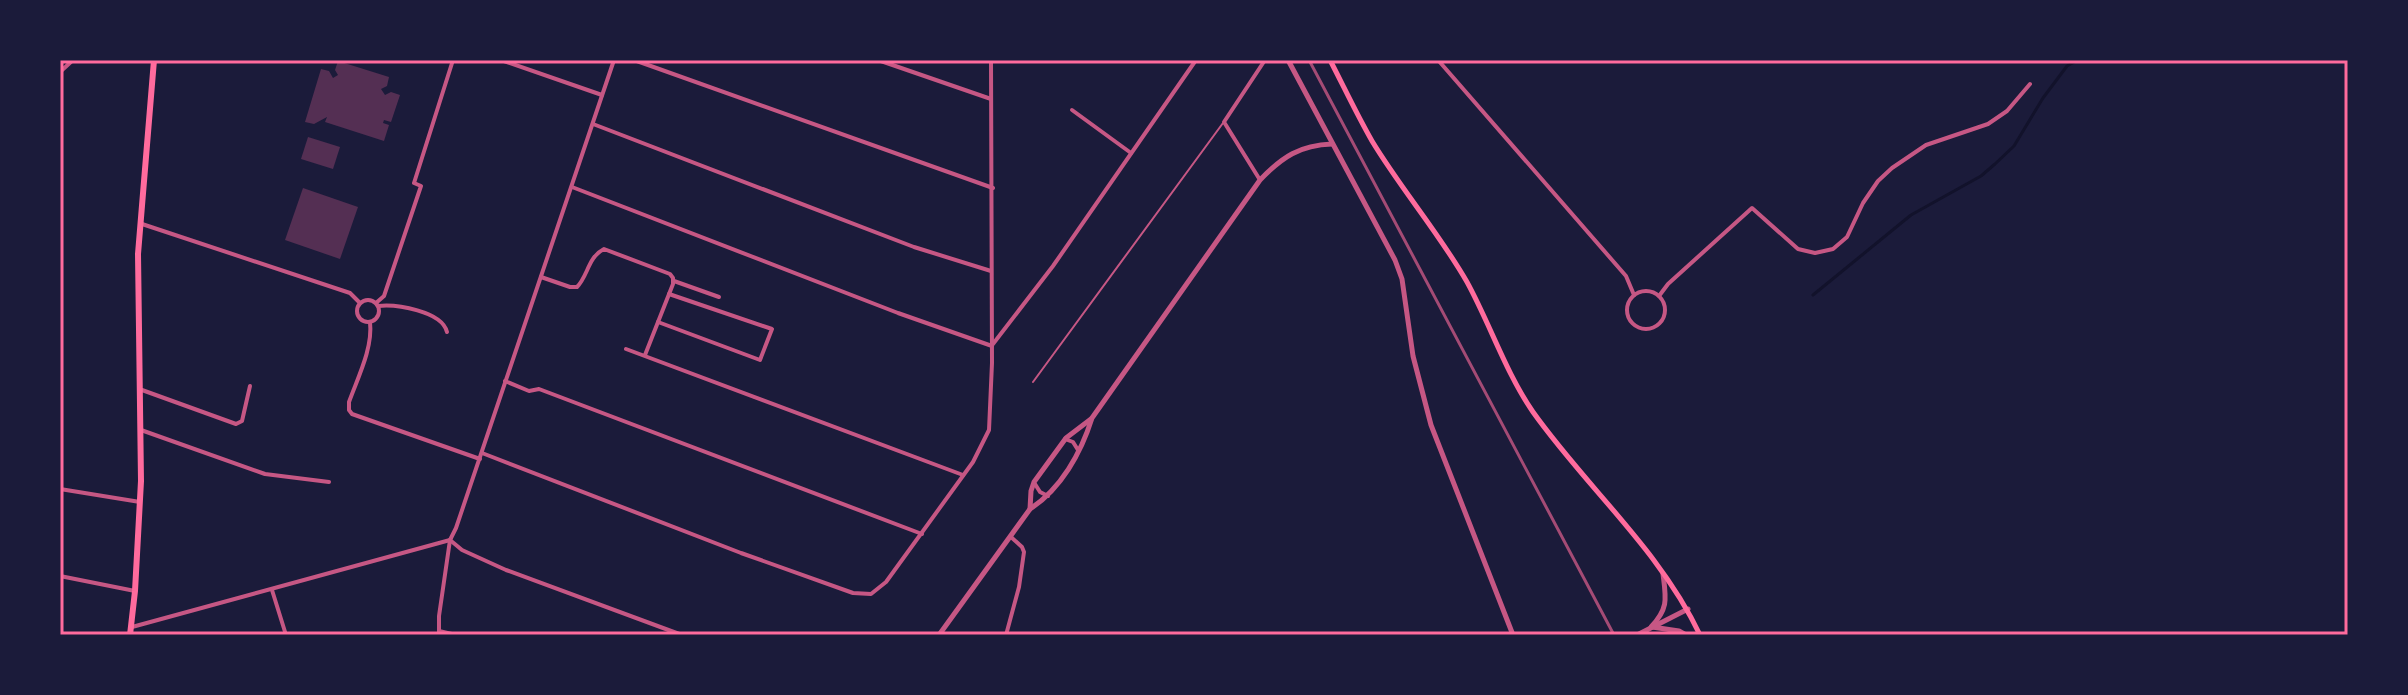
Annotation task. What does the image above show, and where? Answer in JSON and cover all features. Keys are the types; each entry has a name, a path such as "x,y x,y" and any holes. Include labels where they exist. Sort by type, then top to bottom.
{"main road":[{"path":"130,631 140,502 140,223 154,60"},
{"path":"1330,60 1373,142 1467,283 1532,410 1577,470 1662,569 1688,609 1700,635"}],"street":[{"path":"60,72 73,60"},
{"path":"447,332 439,319 397,305 377,305 367,300 360,303 357,309 363,321 370,322 378,315 377,305 384,296 421,186 414,183 453,60"},
{"path":"501,60 602,95"},
{"path":"529,60 529,69"},
{"path":"456,635 439,633 450,540 614,60"},
{"path":"634,60 993,188"},
{"path":"878,60 991,99"},
{"path":"370,322 368,346 349,402 352,414 481,456 853,593 865,595 876,591 923,534 981,449 989,430 993,188 991,60"},
{"path":"992,346 1053,266 1196,60"},
{"path":"1260,180 1224,122 1265,60"},
{"path":"1288,60 1395,260 1402,279 1413,356 1431,425 1513,635"},
{"path":"1438,60 1626,276 1634,295"},
{"path":"1659,296 1668,284 1752,208 1798,249 1815,253 1833,249 1847,237 1863,203 1878,181 1892,168 1926,145 1988,124 2012,106 2030,84"},
{"path":"1072,110 1131,153"},
{"path":"593,124 914,247 991,271"},
{"path":"939,635 1030,509 1049,496 1079,452 1092,418 1260,180 1291,152 1308,146 1332,144"},
{"path":"571,187 992,346"},
{"path":"140,223 350,293 360,303"},
{"path":"541,277 577,287 595,254 606,249 667,272 674,281 719,297"},
{"path":"645,356 674,281"},
{"path":"1650,291 1659,296 1665,307 1662,320 1645,329 1633,324 1627,306 1634,295 1650,291"},
{"path":"658,322 760,360 772,329 669,294"},
{"path":"626,349 963,475"},
{"path":"505,381 529,391 539,389 923,534"},
{"path":"142,390 236,424 242,421 250,386"},
{"path":"1030,509 1034,482 1065,439 1092,418"},
{"path":"141,430 265,474 329,482"},
{"path":"1065,439 1075,444 1079,452"},
{"path":"1034,482 1038,491 1049,496"},
{"path":"60,489 140,502"},
{"path":"1006,635 1019,587 1024,552 1011,537"},
{"path":"130,631 450,540"},
{"path":"450,540 462,550 506,570 682,635"},
{"path":"1651,627 1660,617 1666,599 1662,569"},
{"path":"60,576 135,591"},
{"path":"272,590 286,635"},
{"path":"1637,635 1688,609"},
{"path":"1651,627 1686,635"}],"lane":[{"path":"1033,382 1224,122"}],"building":[{"path":"338,61 389,77 387,86 381,89 385,95 391,92 400,95 391,122 384,120 383,123 389,125 384,141 325,122 327,117 314,124 305,122 321,69 329,71 333,78 338,75 335,70"},
{"path":"308,137 340,147 333,169 301,159"},
{"path":"303,188 358,207 340,259 285,240"}],"waterway":[{"path":"1813,295 1911,215 1981,176 1995,164 2014,146 2067,66 2078,60"}],"railway":[{"path":"1309,60 1614,635"}]}
